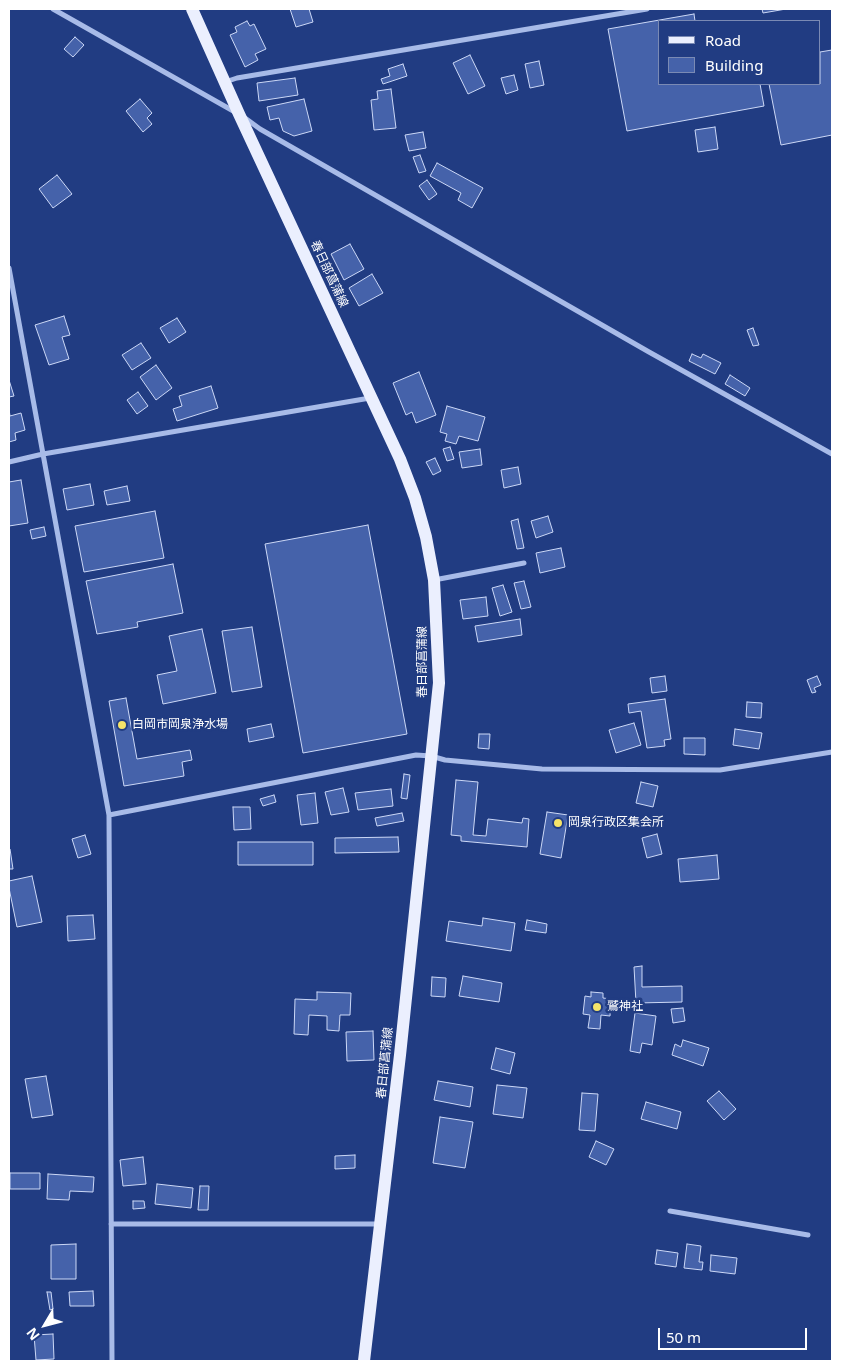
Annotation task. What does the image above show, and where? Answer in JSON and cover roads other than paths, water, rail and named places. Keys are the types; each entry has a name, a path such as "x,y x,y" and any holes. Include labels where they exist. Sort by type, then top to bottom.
{"main road":[{"name":"春日部菖蒲線","path":"192,9 224,82 400,459 415,498 426,537 434,580 439,683 400,1055 364,1361"}],"street":[{"path":"53,9 239,114 260,130 640,347 832,454"},
{"path":"224,82 237,78 647,9"},
{"path":"9,268 109,815 112,1361"},
{"path":"9,462 43,454 373,398"},
{"path":"434,580 524,563"},
{"path":"109,815 416,755 432,756 445,760 542,769 720,770 832,752"},
{"path":"670,1211 808,1235"},
{"path":"111,1224 381,1224"}],"place":[{"name":"白岡市岡泉浄水場","path":"122,725"},
{"name":"岡泉行政区集会所","path":"558,823"},
{"name":"鷲神社","path":"597,1007"}]}
